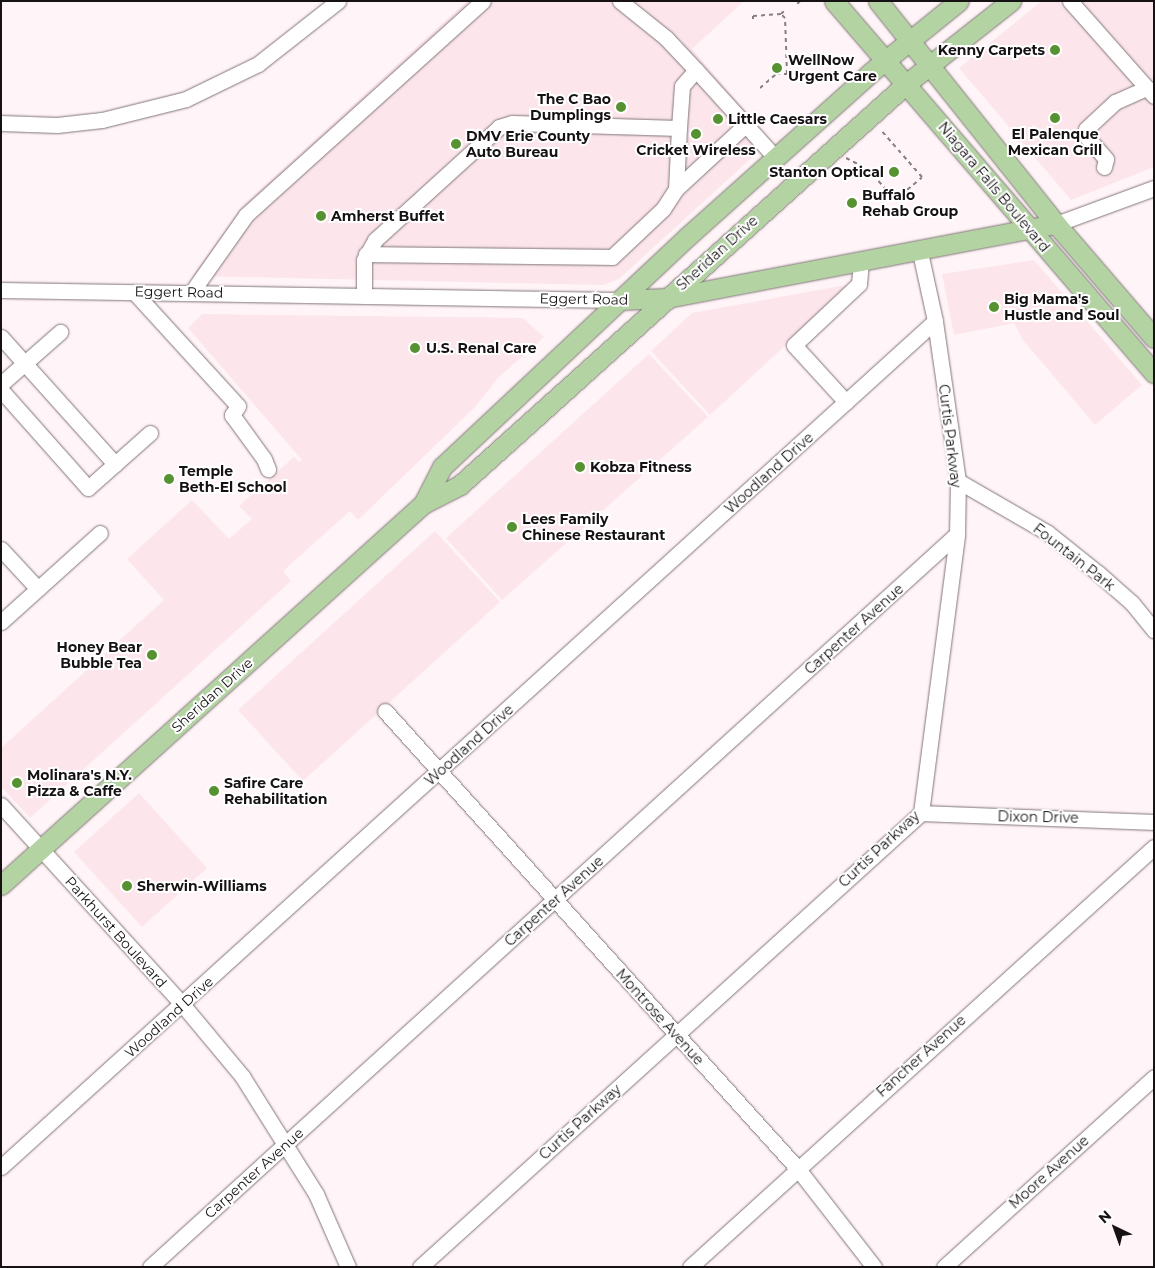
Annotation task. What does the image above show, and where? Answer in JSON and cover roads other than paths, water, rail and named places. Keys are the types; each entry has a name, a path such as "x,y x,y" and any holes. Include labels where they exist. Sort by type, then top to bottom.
{"main road":[{"name":"Niagara Falls Boulevard","path":"834,1 1154,373"},
{"name":"Niagara Falls Boulevard","path":"878,1 1056,224 1154,338"},
{"name":"Sheridan Drive","path":"423,504 442,467 775,157 885,60 959,1"},
{"name":"Sheridan Drive","path":"1,885 423,504 460,484 906,84 1012,1"},
{"name":"Eggert Road","path":"620,300 667,298 1031,231 1056,224"}],"street":[{"path":"1,123 57,125 102,120 186,99 258,64 338,1"},
{"path":"191,293 246,215 483,1"},
{"path":"620,1 666,38 775,157"},
{"path":"1070,1 1150,92 1115,102 1086,129 1087,138 1106,159 1104,167"},
{"path":"676,189 678,128 682,86 696,70"},
{"path":"364,296 366,254 375,240 498,127 512,123 678,128"},
{"path":"366,254 612,257 663,209 676,189 745,125"},
{"name":"Eggert Road","path":"1056,224 1154,188"},
{"name":"Curtis Parkway","path":"420,1267 921,813 956,534 958,481 935,321 920,252"},
{"path":"846,402 794,345 859,284 861,263"},
{"name":"Eggert Road","path":"1,290 620,300"},
{"path":"134,292 238,406 232,415 264,459 268,469"},
{"name":"Woodland Drive","path":"1,1167 935,321"},
{"path":"1,384 60,332"},
{"path":"1,337 115,464"},
{"path":"1,390 88,488 150,433"},
{"name":"Fountain Park","path":"958,481 1048,533 1105,579 1154,630"},
{"path":"1,622 100,533"},
{"name":"Carpenter Avenue","path":"150,1267 555,901 956,534"},
{"path":"1,549 38,589"},
{"name":"Montrose Avenue","path":"385,711 798,1169 874,1267"},
{"name":"Parkhurst Boulevard","path":"3,812 41,850 182,1004 242,1076 286,1143 316,1194 348,1267"},
{"name":"Dixon Drive","path":"921,813 1154,822"},
{"name":"Fancher Avenue","path":"690,1267 1154,847"},
{"name":"Moore Avenue","path":"944,1267 1154,1077"}],"place":[{"name":"Kenny Carpets","path":"1055,50"},
{"name":"WellNow Urgent Care","path":"777,68"},
{"name":"The C Bao Dumplings","path":"621,107"},
{"name":"El Palenque Mexican Grill","path":"1055,118"},
{"name":"Little Caesars","path":"718,119"},
{"name":"Cricket Wireless","path":"696,134"},
{"name":"DMV Erie County Auto Bureau","path":"456,144"},
{"name":"Stanton Optical","path":"894,172"},
{"name":"Buffalo Rehab Group","path":"852,203"},
{"name":"Amherst Buffet","path":"321,216"},
{"name":"Big Mama's Hustle and Soul","path":"994,307"},
{"name":"U.S. Renal Care","path":"415,348"},
{"name":"Kobza Fitness","path":"580,467"},
{"name":"Temple Beth-El School","path":"169,479"},
{"name":"Lees Family Chinese Restaurant","path":"512,527"},
{"name":"Honey Bear Bubble Tea","path":"152,655"},
{"name":"Molinara's N.Y. Pizza & Caffe","path":"17,783"},
{"name":"Safire Care Rehabilitation","path":"214,791"},
{"name":"Sherwin-Williams","path":"127,886"}]}
